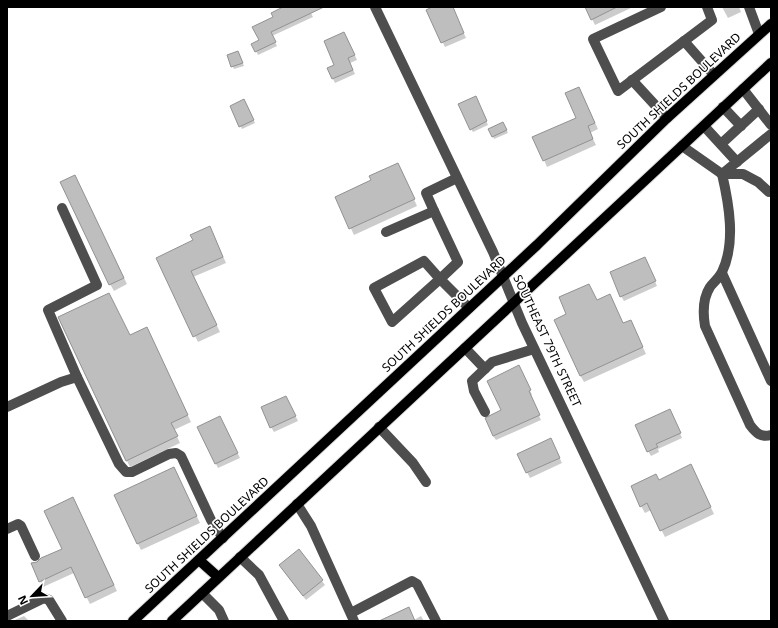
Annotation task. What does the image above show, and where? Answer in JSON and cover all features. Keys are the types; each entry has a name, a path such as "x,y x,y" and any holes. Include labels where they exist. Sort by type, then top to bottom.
{"main road":[{"name":"SOUTH SHIELDS BOULEVARD","path":"133,621 503,277 667,118 771,24"},
{"path":"172,621 771,63"},
{"path":"200,560 218,578"}],"street":[{"name":"SOUTHEAST 79TH STREET","path":"376,7 503,277 534,349 664,621"},
{"path":"661,7 593,39 618,91 712,20 707,7"},
{"path":"750,7 759,34"},
{"path":"684,41 714,75"},
{"path":"632,80 667,118"},
{"path":"743,89 771,125"},
{"path":"723,108 741,126"},
{"path":"721,144 759,109"},
{"path":"704,126 737,162"},
{"path":"722,174 771,134"},
{"path":"682,146 722,174 743,174 758,182 770,194"},
{"path":"722,174 727,197 730,236 722,273 709,289 703,315 706,326 750,425 760,435 768,436"},
{"path":"457,178 426,193 458,262 440,279 392,322 374,288 424,261 440,279 469,308"},
{"path":"62,208 97,285 48,310 77,378 119,464 126,472 132,472 169,454 176,453 181,456 211,520 223,538"},
{"path":"386,232 434,211"},
{"path":"722,273 771,381"},
{"path":"465,348 485,369"},
{"path":"485,412 474,391 472,381 492,362 534,349"},
{"path":"7,407 61,382 77,378"},
{"path":"379,428 413,463 426,482"},
{"path":"297,504 311,526 353,617 412,581 417,584 436,621"},
{"path":"7,529 18,524 21,526 35,556"},
{"path":"240,557 259,575 284,621"},
{"path":"202,593 219,610 224,621"},
{"path":"7,616 44,598 48,600 62,621"}],"building":[{"path":"283,7 324,7 271,32 276,42 255,52 251,44 259,40 252,27 273,17 271,13"},
{"path":"432,7 453,7 464,33 441,43 426,10"},
{"path":"585,7 617,7 591,20"},
{"path":"344,32 355,55 348,58 353,70 332,79 327,68 334,65 324,41"},
{"path":"238,51 243,63 231,67 227,55"},
{"path":"579,87 595,123 588,126 593,139 543,161 532,137 576,118 565,93"},
{"path":"476,96 487,121 470,130 458,104"},
{"path":"244,99 254,120 239,127 230,106"},
{"path":"503,122 507,130 492,137 488,129"},
{"path":"398,163 415,199 349,229 335,197 371,180 369,176"},
{"path":"75,175 124,278 109,285 60,182"},
{"path":"210,226 223,257 191,271 217,325 193,337 156,258 193,240 190,235"},
{"path":"645,257 656,281 620,297 610,272"},
{"path":"589,284 597,300 610,294 623,323 631,320 643,347 580,376 554,320 566,314 559,297"},
{"path":"109,293 130,335 147,327 188,415 171,423 178,436 126,461 58,317"},
{"path":"519,365 531,390 529,391 540,415 493,436 485,418 501,410 487,381"},
{"path":"286,396 296,416 270,428 261,407"},
{"path":"670,409 681,433 656,444 658,447 647,452 635,425"},
{"path":"220,416 238,453 215,464 197,427"},
{"path":"551,438 560,458 526,473 517,454"},
{"path":"691,464 711,507 660,531 647,503 640,507 631,486 656,474 659,480"},
{"path":"174,467 197,516 137,544 114,495"},
{"path":"73,497 114,585 85,598 71,567 39,582 31,563 37,562 41,558 62,549 44,511"},
{"path":"299,549 323,580 303,596 279,565"},
{"path":"409,607 415,621 379,621"}]}
